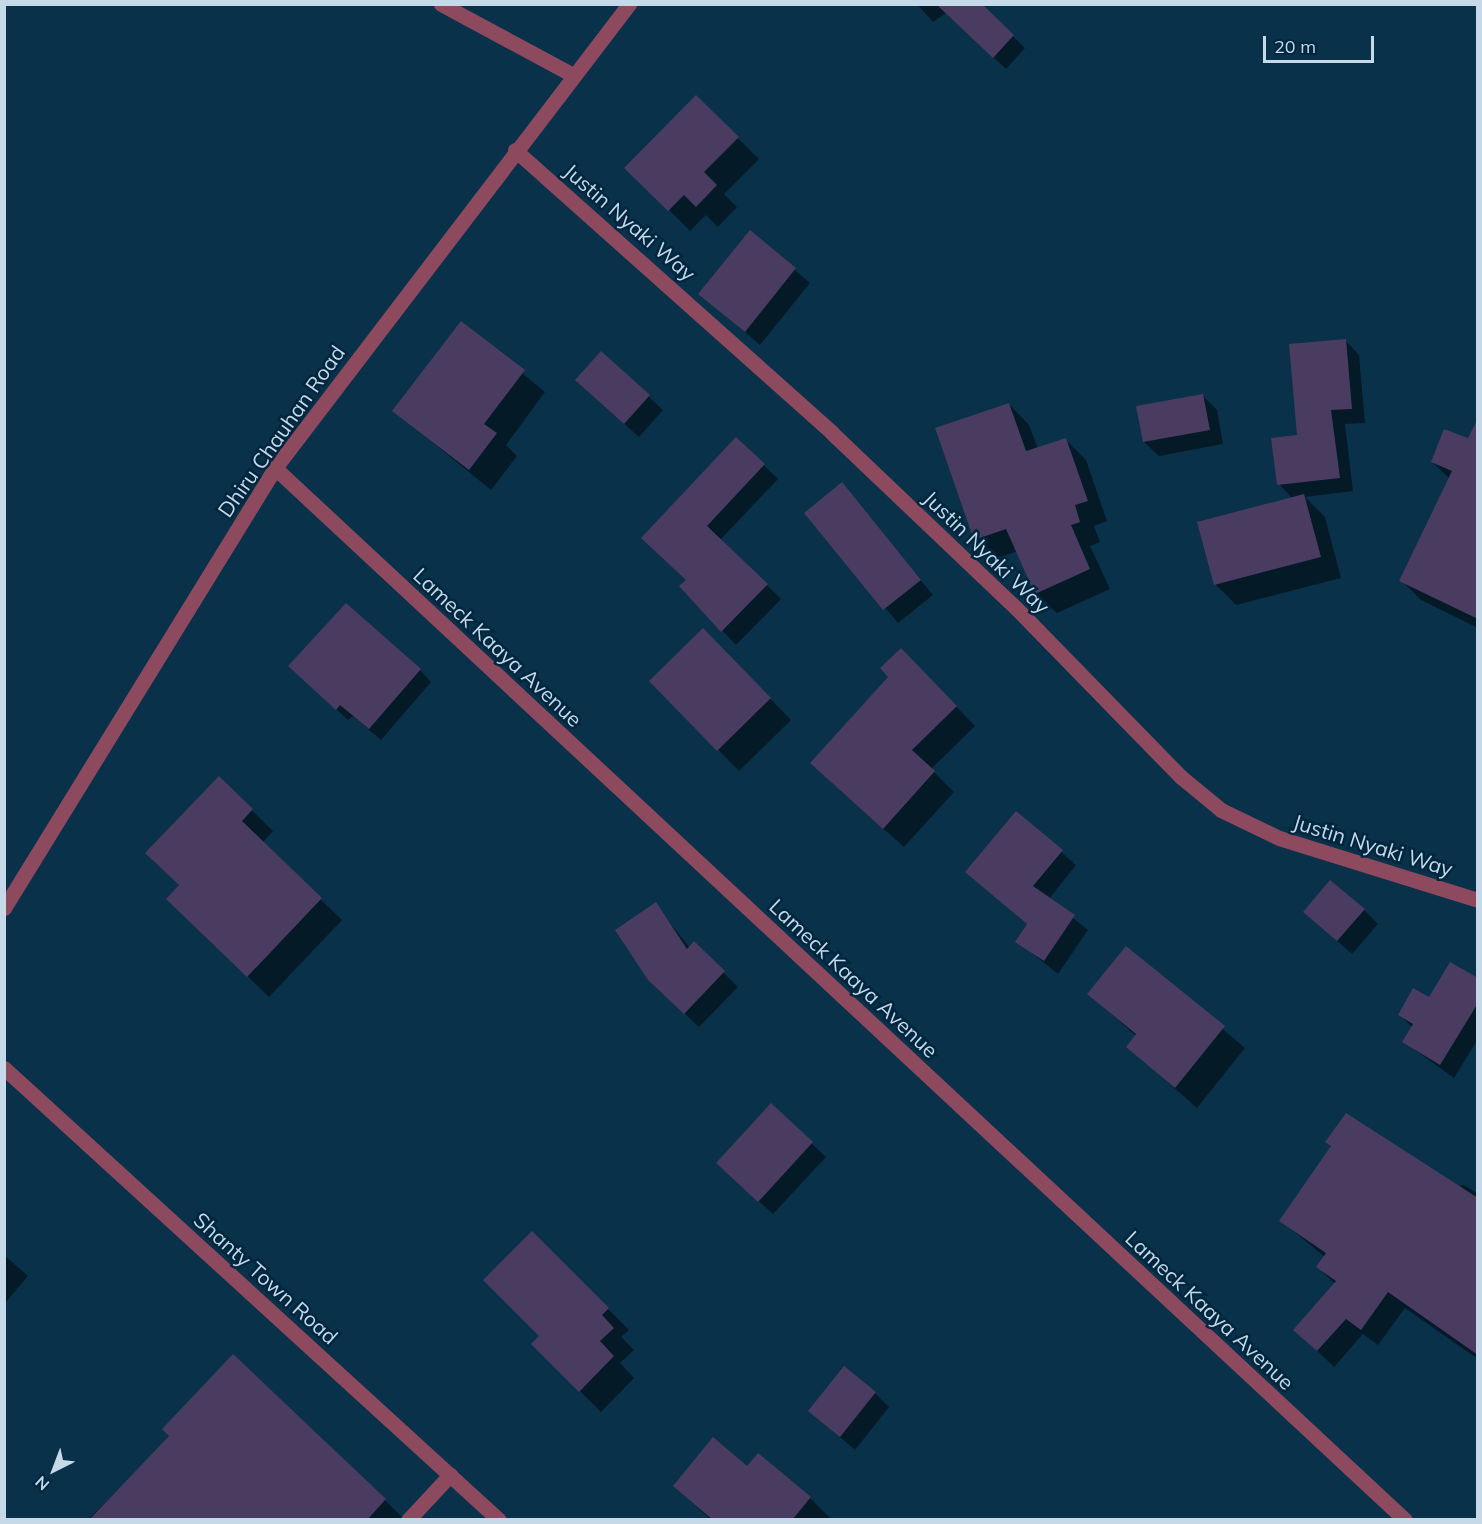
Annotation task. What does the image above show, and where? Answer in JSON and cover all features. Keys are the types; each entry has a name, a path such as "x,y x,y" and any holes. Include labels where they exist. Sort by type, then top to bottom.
{"street":[{"path":"441,4 571,74"},
{"name":"Dhiru Chauhan Road","path":"4,908 275,468 571,74 629,4"},
{"name":"Justin Nyaki Way","path":"515,150 831,432 1015,607 1181,777 1221,810 1279,838 1478,900"},
{"name":"Lameck Kaaya Avenue","path":"275,468 1405,1520"},
{"name":"Shanty Town Road","path":"4,1068 499,1520"},
{"path":"408,1520 450,1474"}],"building":[{"path":"936,4 982,4 1014,35 993,58"},
{"path":"696,95 739,137 704,172 717,185 696,207 684,195 668,211 624,168"},
{"path":"750,230 796,268 745,332 698,294"},
{"path":"461,321 525,370 484,424 497,433 469,470 392,411"},
{"path":"1346,339 1352,409 1331,410 1340,478 1277,485 1271,438 1297,435 1289,344"},
{"path":"601,351 650,395 624,424 575,380"},
{"path":"1203,394 1210,430 1143,442 1136,406"},
{"path":"1009,403 1026,451 1066,438 1088,501 1075,505 1080,522 1071,525 1090,569 1035,594 1006,529 974,540 935,428"},
{"path":"1478,418 1478,619 1399,581 1452,471 1431,462 1444,429 1468,438"},
{"path":"736,437 765,464 707,526 768,584 721,632 679,586 686,580 641,538"},
{"path":"842,482 921,580 883,610 804,513"},
{"path":"1304,494 1321,557 1214,585 1197,522"},
{"path":"346,603 421,669 369,729 340,705 336,710 288,666"},
{"path":"703,628 771,698 717,751 649,681"},
{"path":"901,648 957,706 912,750 935,771 883,829 810,763 888,677 880,668"},
{"path":"219,776 253,809 242,821 322,898 247,977 166,899 179,885 145,853"},
{"path":"1016,811 1063,850 1033,886 1075,915 1044,961 1015,942 1027,924 965,872"},
{"path":"1330,880 1365,909 1337,941 1303,912"},
{"path":"656,902 687,949 694,941 725,971 684,1014 648,980 615,930"},
{"path":"1126,946 1225,1026 1175,1088 1126,1047 1136,1034 1087,994"},
{"path":"1450,962 1478,978 1478,1003 1440,1065 1402,1042 1413,1024 1398,1015 1413,988 1429,997"},
{"path":"771,1103 813,1142 758,1202 716,1163"},
{"path":"1346,1113 1478,1198 1478,1355 1388,1292 1361,1330 1346,1319 1317,1351 1293,1330 1336,1281 1316,1267 1326,1253 1279,1221 1331,1146 1325,1142"},
{"path":"532,1231 609,1308 602,1315 614,1328 600,1341 614,1356 579,1392 531,1344 539,1336 483,1280"},
{"path":"233,1354 386,1499 367,1520 89,1520 169,1436 162,1429"},
{"path":"844,1366 876,1392 840,1437 808,1411"},
{"path":"713,1437 747,1466 758,1453 811,1497 792,1520 713,1520 673,1486"}]}
